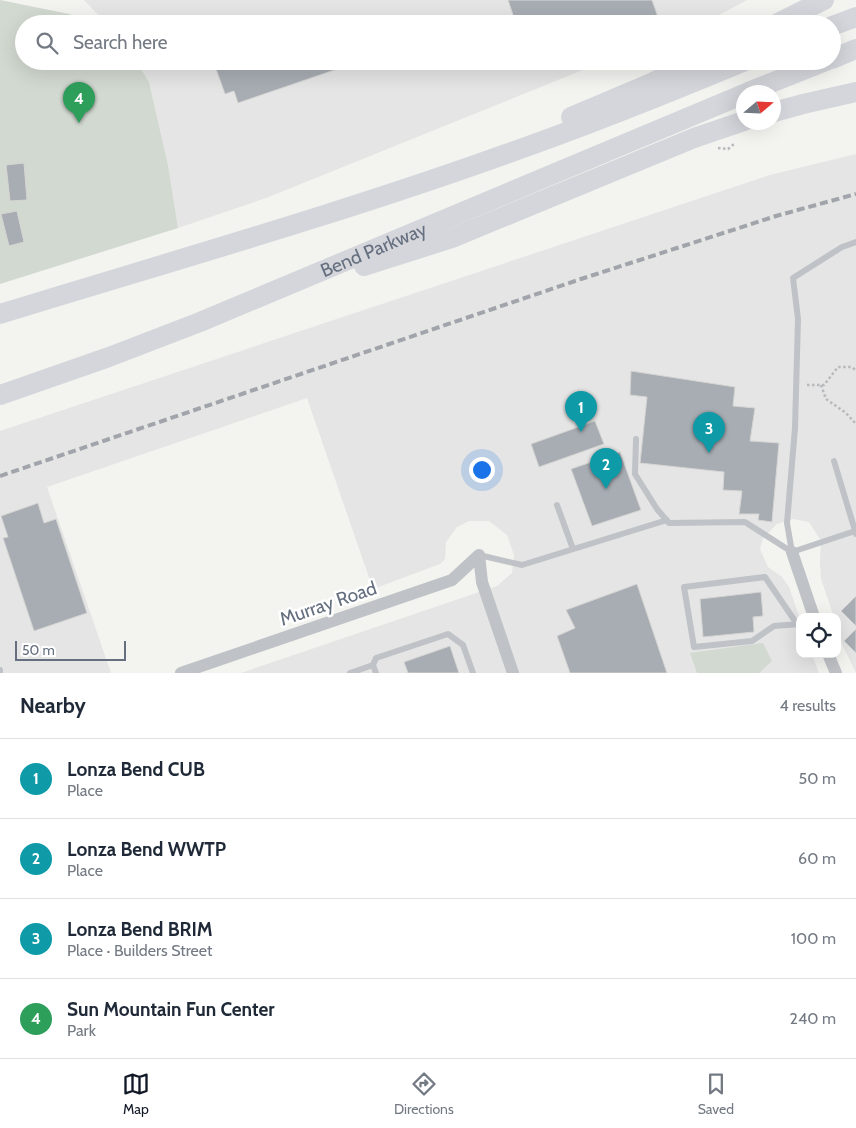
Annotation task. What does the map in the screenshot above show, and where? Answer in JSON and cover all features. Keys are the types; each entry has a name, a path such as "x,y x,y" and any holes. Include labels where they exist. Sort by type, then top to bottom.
{"highway":[{"path":"794,15 824,0"},
{"path":"841,23 856,17"},
{"path":"841,55 856,49"},
{"path":"504,155 568,118 677,70"},
{"path":"0,314 364,202 504,155 723,70"},
{"path":"766,85 803,70"},
{"path":"781,110 856,92"},
{"name":"Bend Parkway","path":"0,395 109,357 289,285 736,97"},
{"path":"289,285 372,264 452,238 686,141 736,124"}],"street":[{"path":"792,552 813,613"},
{"path":"479,556 482,582 513,673"},
{"name":"Murray Road","path":"181,673 452,580 479,556"},
{"path":"830,658 836,673"}],"lane":[{"path":"792,552 787,523 795,428 798,319 793,278 842,247 856,242"},
{"path":"636,439 635,474 657,509 669,523 745,522 792,552 856,532 834,462"},
{"path":"557,505 574,549"},
{"path":"479,556 522,565 667,520"},
{"path":"765,577 798,624 774,626 752,641 694,647 684,586 765,577"},
{"path":"376,673 373,665 376,658 448,634 463,645 473,673"},
{"path":"350,673 373,665"}],"path":[{"path":"796,386 824,385 838,367 851,366 856,370"},
{"path":"821,385 826,399 846,413 856,424"}],"shaded area":[{"path":"0,0 71,15 15,15 15,70 142,70 149,82 168,165 178,228 0,284"},
{"path":"84,0 747,0 719,15 98,15"},
{"path":"142,70 583,70 266,198 178,228 168,165 149,82"},
{"path":"856,154 856,673 841,640 841,613 833,613 821,579 821,541 809,522 793,519 777,524 763,538 760,549 768,567 782,577 789,587 798,613 796,613 796,658 813,658 819,673 241,673 497,586 512,573 514,555 507,535 489,521 469,521 457,527 446,542 445,559 440,564 373,589 307,398 47,487 111,673 0,673 0,431 770,175"},
{"path":"763,643 772,661 759,673 697,673 690,653"}],"building":[{"path":"508,0 652,0 657,15 513,15"},
{"path":"216,70 334,70 238,103 234,91 225,94"},
{"path":"24,163 27,200 10,201 6,165"},
{"path":"17,211 24,242 9,246 1,214"},
{"path":"631,371 735,387 733,406 755,408 750,441 779,443 772,522 758,520 759,514 739,514 742,491 723,490 724,472 640,463 647,397 630,395"},
{"path":"595,421 604,444 539,467 531,444"},
{"path":"620,452 641,510 592,526 571,469"},
{"path":"38,503 44,523 56,519 87,613 34,631 3,538 8,537 1,516"},
{"path":"637,584 667,673 570,673 557,636 575,628 566,610"},
{"path":"761,592 763,616 753,617 754,632 703,637 700,599"},
{"path":"856,596 856,626 841,611"},
{"path":"856,629 856,653 844,641"},
{"path":"450,646 459,673 408,673 404,662"}],"railway":[{"path":"0,476 581,279 776,216 856,194"}],"place":[{"name":"Sun Mountain Fun Center","path":"79,123"},
{"name":"Lonza Bend CUB","path":"581,432"},
{"name":"Lonza Bend BRIM","path":"709,453"},
{"name":"Lonza Bend WWTP","path":"606,489"}]}
